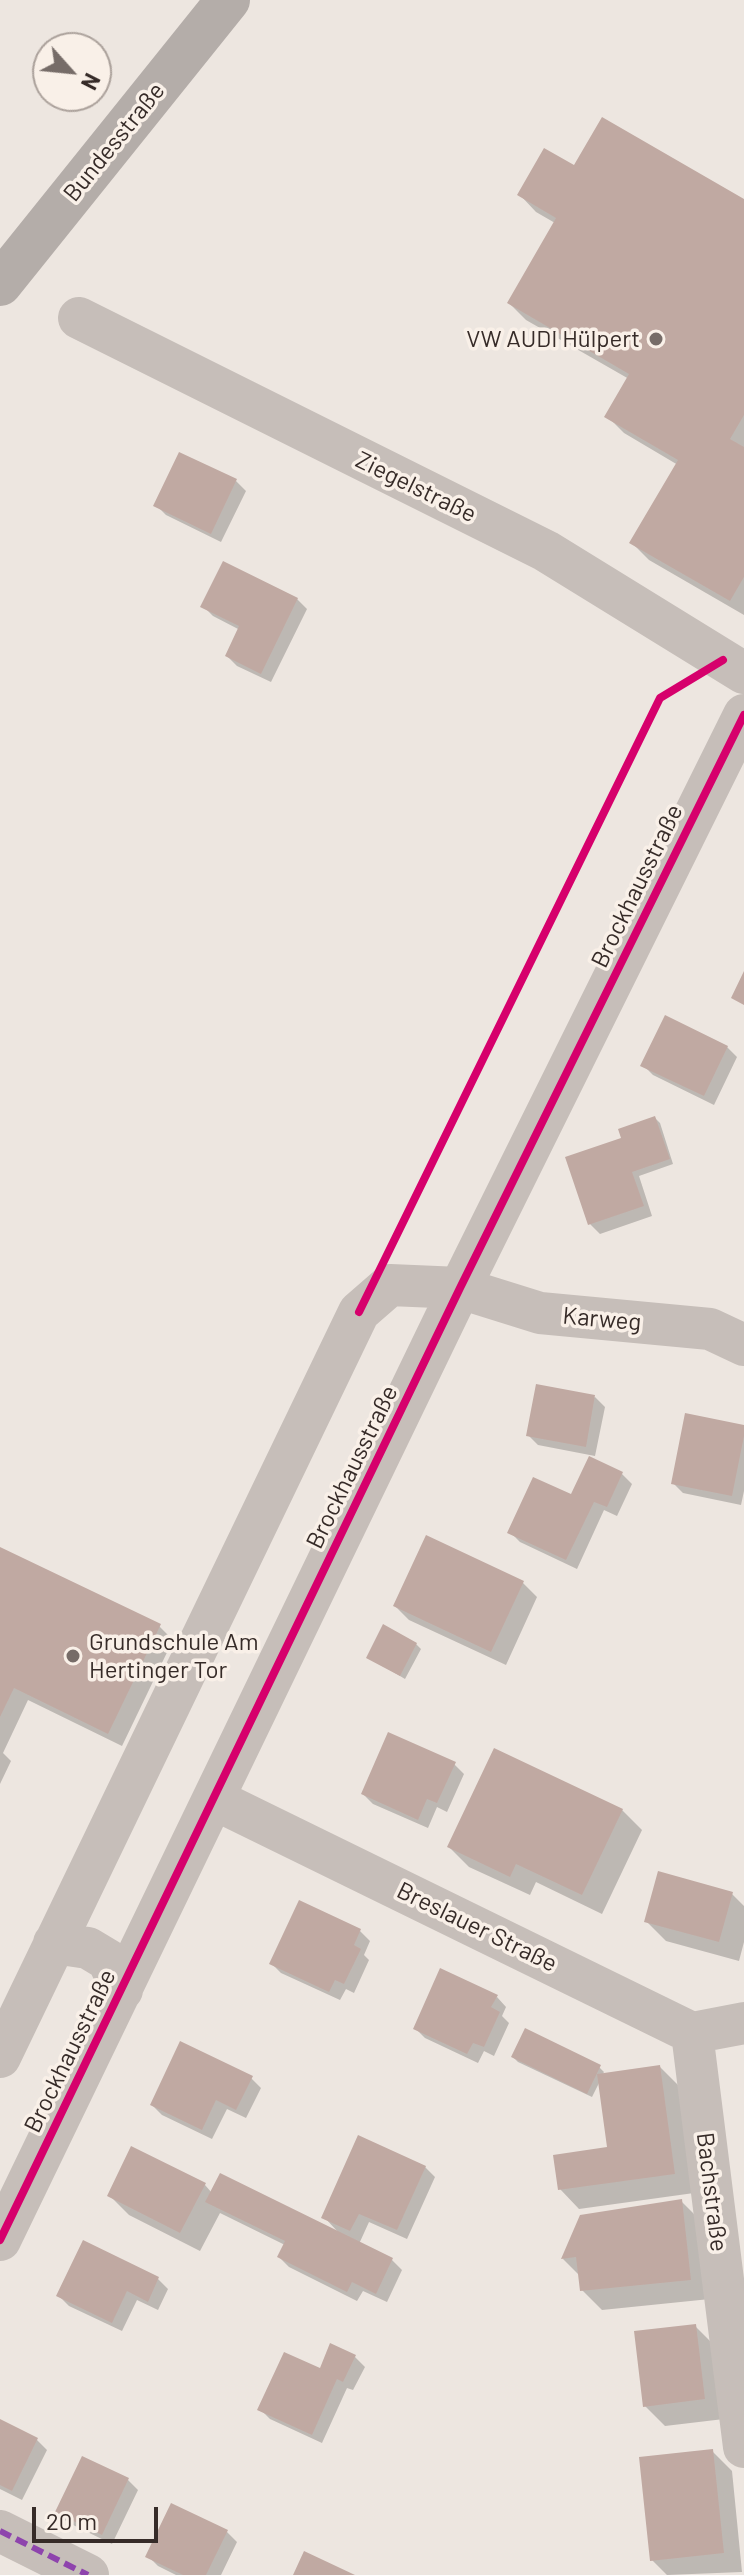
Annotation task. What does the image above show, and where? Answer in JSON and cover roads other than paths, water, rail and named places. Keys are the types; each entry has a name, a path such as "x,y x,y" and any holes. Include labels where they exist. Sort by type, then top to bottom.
{"main road":[{"name":"Bundesstraße","path":"0,284 228,0"}],"street":[{"name":"Ziegelstraße","path":"79,318 546,551 744,673"},
{"name":"Brockhausstraße","path":"0,2240 460,1288 744,715"},
{"path":"0,2057 359,1312 390,1285 460,1288"},
{"name":"Karweg","path":"460,1288 540,1313 710,1329 744,1345"},
{"name":"Breslauer Straße","path":"214,1799 692,2033"},
{"name":"Brockhausstraße","path":"54,1943 88,1948 108,1960 122,1990"},
{"path":"692,2033 744,2023"},
{"name":"Bachstraße","path":"692,2033 744,2447"},
{"path":"0,2531 88,2575"}],"place":[{"name":"VW AUDI Hülpert","path":"656,339"},
{"name":"Grundschule Am Hertinger Tor","path":"73,1656"}]}
